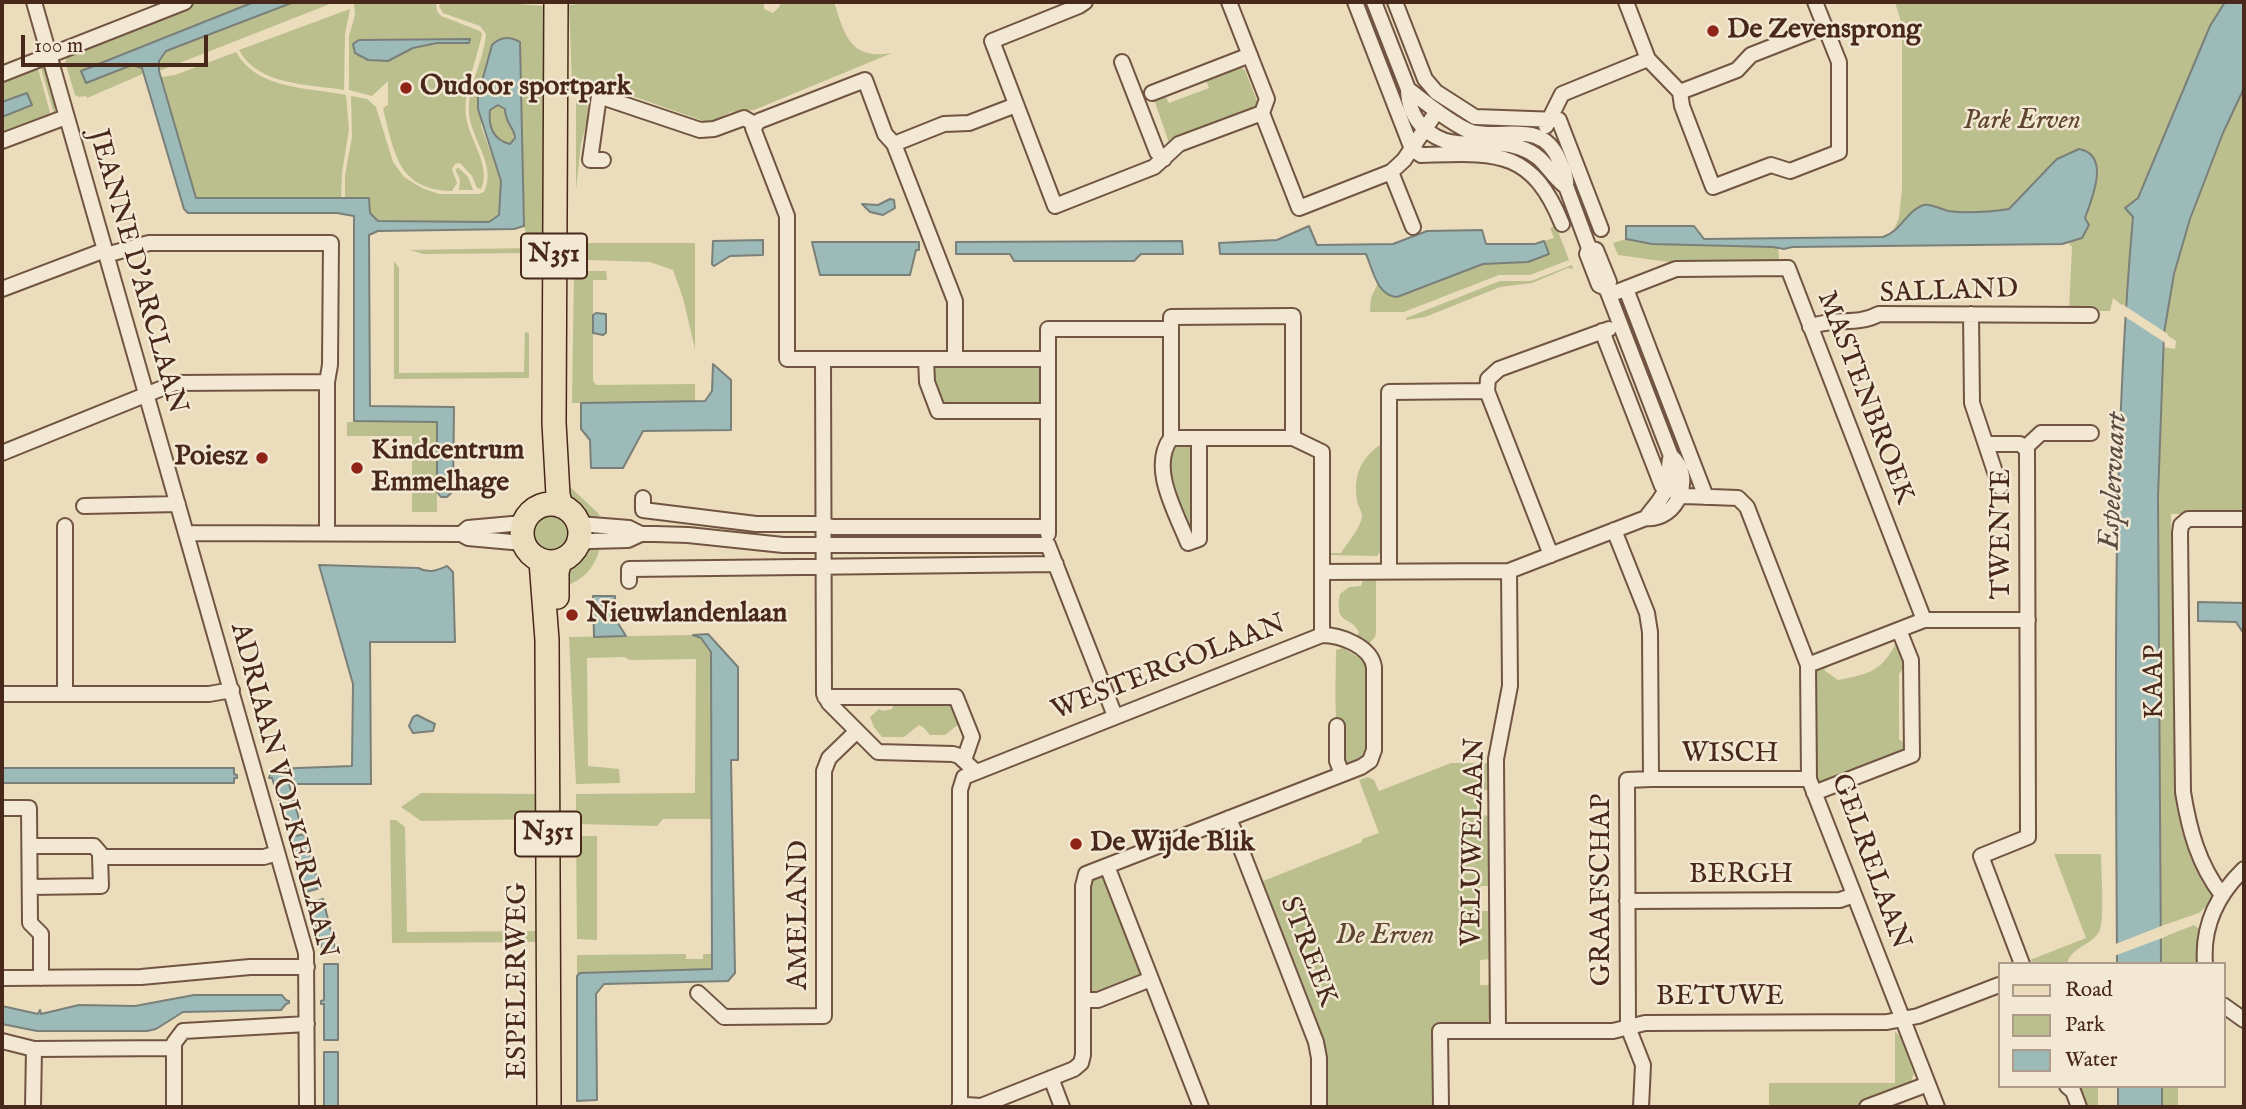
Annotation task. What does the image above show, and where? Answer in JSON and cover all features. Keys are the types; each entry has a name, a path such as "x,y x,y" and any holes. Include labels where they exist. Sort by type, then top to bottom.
{"main road":[{"name":"N351","path":"551,505 548,425 552,3"},
{"path":"551,505 572,513 578,534 570,555 550,561 530,554 523,533 531,511 551,505"},
{"name":"ESPELERWEG","path":"549,1107 547,640 550,561"},
{"name":"ESPELERWEG","path":"550,561 557,572 554,643 556,1107"}],"street":[{"name":"JEANNE D'ARCLAAN","path":"34,2 187,533"},
{"path":"2,74 185,2"},
{"path":"1084,2 992,41 1055,206 1154,167 1180,144 1262,113"},
{"path":"1229,2 1267,99 1262,113 1299,208 1391,172 1412,149 1437,111"},
{"path":"1355,2 1412,149 1421,155 1494,156 1520,166 1541,183 1557,216"},
{"path":"1374,2 1408,89 1408,99 1417,120 1425,129 1445,142 1499,143 1529,151 1546,164 1566,186 1590,248 1596,250 1609,282 1607,292 1681,476 1681,494 1676,504 1665,513 1653,518 1646,517"},
{"path":"1395,2 1425,79 1436,92 1475,117 1557,118 1602,224"},
{"path":"1626,2 1648,59 1680,92 1682,107 1713,187 1771,165 1790,171 1839,152 1839,65 1820,14 1751,55 1737,70 1680,92"},
{"path":"1152,93 1250,55"},
{"path":"1520,166 1538,138 1557,99 1564,92 1648,59"},
{"path":"1122,62 1157,152 1164,159"},
{"path":"955,359 955,301 894,144 885,134 865,80 759,121 753,128 787,216 787,359 823,359 926,359 955,359 1048,359"},
{"path":"1408,89 1437,111 1474,132 1516,132 1538,138 1556,153 1567,179 1566,186"},
{"path":"603,160 590,160 599,96 700,130 714,129 744,118 756,125"},
{"path":"894,144 941,125 968,123 1017,105"},
{"path":"2,141 66,117"},
{"path":"1391,172 1413,227"},
{"path":"2,289 105,253 149,243 331,243 330,365 326,410 327,533"},
{"name":"MASTENBROEK","path":"1607,292 1626,289 1676,269 1788,268 1924,620"},
{"path":"1626,289 1706,497"},
{"name":"SALLAND","path":"1810,327 1827,322 1865,321 1879,314 2091,316"},
{"name":"TWENTE","path":"1971,314 1972,398 2000,487"},
{"path":"1171,438 1199,438 1293,438 1293,316 1171,317 1171,438 1163,449 1163,479 1188,543 1199,539 1199,438"},
{"path":"1481,391 1494,371 1620,324"},
{"path":"1115,716 1048,545 1048,329 1171,329"},
{"path":"1602,331 1662,486 1667,488"},
{"path":"823,359 825,697 873,749 881,753 952,754 964,760 975,771 964,777 960,790 960,1107 981,1106 1077,1068 1082,1060 1084,877 1366,765 1373,753 1373,663 1368,654 1338,636 1322,635"},
{"path":"926,359 927,382 938,411 1048,411"},
{"path":"2,453 177,383 327,382"},
{"path":"1481,391 1551,555"},
{"path":"1389,571 1389,392 1481,391"},
{"name":"TWENTE","path":"2025,448 2041,433 2091,433"},
{"name":"WESTERGOLAAN","path":"975,771 1322,635 1322,452 1293,438"},
{"name":"TWENTE","path":"1987,444 2020,444 2025,448 2027,458 2028,836 1981,856 2021,962"},
{"path":"1323,572 1508,571 1646,517 1667,488 1670,475 1668,462 1671,456"},
{"name":"GELRELAAN","path":"1667,488 1681,494 1738,498 1746,505 1808,665 1812,786 1937,1107"},
{"path":"643,498 643,510 756,524 833,527 1048,527"},
{"path":"84,506 177,504"},
{"name":"KAAP","path":"2222,895 2208,877 2198,854 2183,792 2180,533 2181,524 2188,519 2244,519"},
{"path":"65,526 65,694"},
{"path":"187,533 461,534 468,528 523,533"},
{"name":"GRAAFSCHAP","path":"1614,530 1650,627 1651,779 1627,780 1628,1027"},
{"name":"ADRIAAN VOLKERLAAN","path":"187,533 306,953 307,1107"},
{"path":"578,534 590,541 628,540 640,534 688,535 771,545 1048,545"},
{"path":"629,581 629,569 1055,564"},
{"name":"VELUWELAAN","path":"1498,1030 1496,759 1510,685 1508,571"},
{"path":"1808,665 1924,620 2028,620"},
{"path":"1812,786 1912,755 1911,660 1899,630"},
{"path":"2,694 219,694 232,690"},
{"path":"825,697 957,697 972,739 964,760"},
{"path":"1337,726 1337,761 1342,774"},
{"name":"AMELAND","path":"698,993 724,1017 824,1016 824,774 826,763 857,731"},
{"name":"WISCH","path":"1651,779 1812,786"},
{"path":"2,807 30,807 30,923 41,934 41,978"},
{"name":"STREEK","path":"1229,818 1316,1042 1319,1058 1319,1107"},
{"path":"30,846 94,846 100,852 101,886 30,887"},
{"path":"100,857 264,857 277,853"},
{"path":"1107,866 1201,1107"},
{"path":"2205,962 2207,930 2213,910 2244,869"},
{"name":"BERGH","path":"1627,901 1840,900 1854,895"},
{"path":"2,978 141,977 250,967 307,967"},
{"path":"1083,1000 1098,1000 1151,979"},
{"name":"BETUWE","path":"1441,1107 1440,1031 1613,1031 1645,1023 1887,1022 1919,1016 1997,986"},
{"path":"2225,1006 2244,1020"},
{"path":"174,1107 173,1048 178,1035 186,1029 307,1024"},
{"path":"1628,1027 1643,1065 1641,1107"},
{"path":"2,1041 34,1049 173,1048"},
{"path":"33,1107 34,1049"},
{"path":"1051,1078 1062,1107"},
{"path":"1867,1107 1928,1084"},
{"path":"2069,1088 2079,1107"}],"green space":[{"path":"197,2 254,2 81,71 86,83 132,65 142,68 145,73 87,98 75,95 65,62 68,56 74,54 73,50"},
{"path":"296,2 335,2 159,71 159,61 165,51"},
{"path":"594,2 764,2 764,9 773,13 780,6 779,2 834,2 851,43 867,53 892,53 754,110 731,112 709,123 601,85 593,89 572,84 569,5"},
{"name":"Park Erven","path":"1895,2 2225,2 2210,26 2136,200 2125,308 2113,298 2110,311 2069,311 2071,241 1901,226 1892,234 1899,218 1902,189 1902,25"},
{"path":"354,3 436,4 441,16 480,31 482,34 468,86 466,116 484,171 481,189 477,188 472,176 460,163 455,164 452,169 457,183 452,191 421,184 410,177 402,167 396,156 383,108 388,105 388,81 372,96 349,90 349,36 355,15","holes":["359,40 470,40 468,43 418,47 382,60 355,53 353,44"]},
{"path":"506,3 544,6 542,244 529,242 524,226 520,42 513,38 492,45 481,126 501,181 498,215 489,222 378,221 370,213 369,198 345,199 345,175 352,137 351,96 367,99 376,107 393,162 404,177 439,194 484,192 488,173 471,124 469,104 486,34 480,26 443,13 439,6"},
{"path":"350,9 345,34 344,90 271,77 258,71 239,50"},
{"path":"236,52 257,74 270,80 346,95 349,129 341,198 196,198 161,77 175,75"},
{"path":"37,65 51,116 2,136 2,117 32,105 27,93 2,102 2,78"},
{"path":"40,65 48,74 53,88 56,103 54,114"},
{"path":"1241,68 1245,70 1257,101 1255,106 1229,120 1169,143 1154,99 1165,95 1169,103 1209,88 1206,80"},
{"path":"2244,83 2244,514 2171,514 2175,796 2188,852 2197,873 2213,894 2207,906 2199,913 2161,926 2158,488 2163,347 2175,349 2176,341 2164,333 2176,268 2185,237"},
{"path":"576,101 591,107 581,144 576,190"},
{"path":"498,105 505,109 513,132 510,144 498,137 490,126 488,113"},
{"path":"459,168 468,177 473,190 459,190 460,180 455,169"},
{"path":"1556,226 1569,260 1530,275 1499,275 1404,312 1370,312 1371,298 1378,283 1382,290 1397,297 1483,264 1549,254 1544,241 1554,238 1550,228"},
{"path":"1626,239 1652,244 1773,247 1778,248 1779,258 1775,264 1676,263 1618,255 1613,243"},
{"path":"575,243 695,243 695,349 683,298 673,270 650,262 575,257"},
{"path":"529,248 529,253 423,254 410,250"},
{"path":"394,261 399,268 399,373 524,372 525,332 529,333 529,378 394,379"},
{"path":"1572,265 1573,269 1568,268 1532,283 1500,287 1425,317 1406,320 1500,281 1531,281"},
{"path":"574,271 606,271 607,280 593,280 593,381 596,385 695,384 695,401 572,403"},
{"path":"1037,364 1041,368 1041,404 945,405 933,382 932,368 935,366"},
{"path":"347,422 437,422 437,512 412,512 412,436 347,436"},
{"path":"1381,444 1382,550 1377,556 1327,555 1341,553 1360,525 1362,515 1356,491 1358,475 1368,455"},
{"path":"1169,447 1194,447 1195,450 1191,454 1191,517 1195,523 1192,527 1186,522 1168,478"},
{"path":"567,484 599,514 601,523 585,518 575,511"},
{"path":"551,516 564,521 569,534 564,547 551,552 538,547 533,534 538,521"},
{"path":"600,546 590,569 570,584 571,570 576,558 586,550"},
{"path":"1364,577 1374,578 1376,582 1376,632 1367,646 1356,640 1359,632 1339,611 1340,594 1349,587 1361,586"},
{"path":"693,635 701,638 711,652 712,819 663,819 657,826 576,824 576,794 695,793 696,659 587,658 588,766 619,769 620,783 576,784 569,637"},
{"path":"1898,639 1907,663 1899,674 1899,739 1906,749 1896,757 1892,755 1833,778 1831,782 1817,784 1817,669 1827,663 1828,667 1824,670 1838,680 1859,676 1881,664"},
{"path":"1343,648 1369,667 1365,672 1368,755 1346,768 1339,744 1336,711 1336,650"},
{"path":"948,701 960,723 945,735 930,735 919,725 904,737 882,737 870,717 879,709 892,709 894,703 941,705 944,702 944,705 947,705"},
{"name":"De Erven","path":"1451,763 1490,763 1491,790 1480,790 1480,815 1491,816 1491,886 1480,886 1480,911 1491,911 1491,959 1480,960 1480,985 1491,985 1491,1019 1484,1025 1435,1025 1435,1107 1324,1107 1316,1027 1318,1025 1312,1009 1309,1010 1287,952 1286,941 1282,942 1263,881 1379,833 1359,780 1368,777 1374,780 1379,791"},
{"path":"421,793 541,794 542,819 421,821 401,807"},
{"path":"390,820 396,820 405,827 407,932 542,931 542,942 392,943"},
{"path":"576,836 597,836 597,940 577,939"},
{"path":"2054,854 2101,854 2101,927 2095,937 2073,953 2067,962 2030,960 2086,938"},
{"path":"1101,875 1105,877 1142,972 1140,976 1097,994 1089,989 1088,885 1091,878"},
{"path":"2194,925 2201,930 2199,962 2161,962 2161,938"},
{"path":"686,954 686,959 703,959 703,954 713,954 712,970 581,973 577,976 577,955"},
{"path":"1895,1031 1901,1038 1914,1074 1912,1085 1855,1107 1769,1107 1769,1083 1895,1083"},
{"path":"2076,1088 2098,1088 2098,1107 2083,1107"},
{"path":"2162,1088 2178,1088 2178,1107 2162,1107"}],"water":[{"path":"254,2 294,2 166,51 159,61 159,71 196,198 369,198 370,213 378,221 489,222 499,215 501,181 478,109 478,96 492,45 505,38 520,42 524,226 514,229 378,231 369,235 370,406 454,407 453,491 447,497 441,497 437,492 437,422 354,421 354,216 337,213 188,213 184,209 142,68 132,65 86,83 81,71","holes":["498,105 505,109 515,134 510,144 496,136 490,122 490,110"]},
{"path":"2225,2 2244,2 2244,88 2223,133 2190,219 2174,274 2164,333 2158,497 2161,962 2117,962 2118,496 2133,217 2125,208 2138,198 2210,26"},
{"path":"470,39 469,43 437,43 413,48 388,61 368,60 355,53 353,44 359,40"},
{"path":"27,93 32,105 2,117 2,102"},
{"path":"2079,149 2089,153 2097,168 2095,189 2085,218 2089,225 2082,238 2062,244 1784,249 1652,244 1626,239 1626,226 1694,226 1704,239 1883,237 1924,205 1963,212 2009,209 2057,159"},
{"path":"890,199 894,200 895,208 883,215 870,212 862,204 878,205"},
{"path":"1309,226 1317,245 1393,244 1427,231 1482,230 1486,244 1535,244 1544,241 1549,254 1528,262 1483,264 1397,297 1390,296 1380,287 1366,254 1220,254 1219,243 1277,240"},
{"path":"763,240 763,255 730,256 714,266 712,264 713,241"},
{"path":"1182,241 1183,254 1141,254 1134,261 1014,261 1010,254 956,254 956,242"},
{"path":"812,242 919,242 919,250 916,250 910,275 820,275"},
{"path":"606,314 606,333 603,335 593,333 593,315"},
{"path":"713,364 731,380 731,430 643,431 623,468 591,468 590,440 581,429 581,403 705,401 712,391"},
{"path":"319,565 418,568 430,571 447,566 453,572 455,642 370,642 371,784 289,784 300,822 288,826 272,778 269,778 272,769 352,766 353,684"},
{"path":"593,596 615,596 616,620 626,636 594,637"},
{"path":"2198,602 2244,603 2244,634 2236,622 2198,621"},
{"path":"708,634 738,667 738,760 731,760 735,973 728,981 604,984 596,994 597,1100 577,1101 577,976 580,973 712,969 711,652 701,638 693,635"},
{"path":"417,715 435,724 433,731 413,733 409,726"},
{"path":"2,768 234,768 237,778 234,778 234,783 2,783"},
{"path":"304,834 320,888 306,892 295,851 290,850 294,849 291,837"},
{"path":"323,899 336,952 323,952 309,903"},
{"path":"324,964 338,964 338,1040 324,1040 324,1004 321,1004 321,1001 324,1000"},
{"path":"194,995 282,995 289,1003 281,1010 183,1012 156,1029 147,1031 37,1031 2,1024 2,1006 38,1014 40,1010 41,1014 79,1005 135,1006"},
{"path":"324,1052 338,1052 338,1107 324,1107"},
{"path":"2118,1088 2162,1088 2162,1107 2118,1107"}],"pier":[{"path":"2122,304 2168,334 2167,344 2121,314"},
{"path":"2164,925 2165,937 2114,956 2113,945"}],"place":[{"name":"De Zevensprong","path":"1713,31"},
{"name":"Oudoor sportpark","path":"406,88"},
{"name":"Poiesz","path":"262,458"},
{"name":"Kindcentrum Emmelhage","path":"357,468"},
{"name":"Nieuwlandenlaan","path":"572,615"},
{"name":"De Wijde Blik","path":"1076,844"}],"water label":[{"name":"Espelervaart","path":"2115,481"}]}
